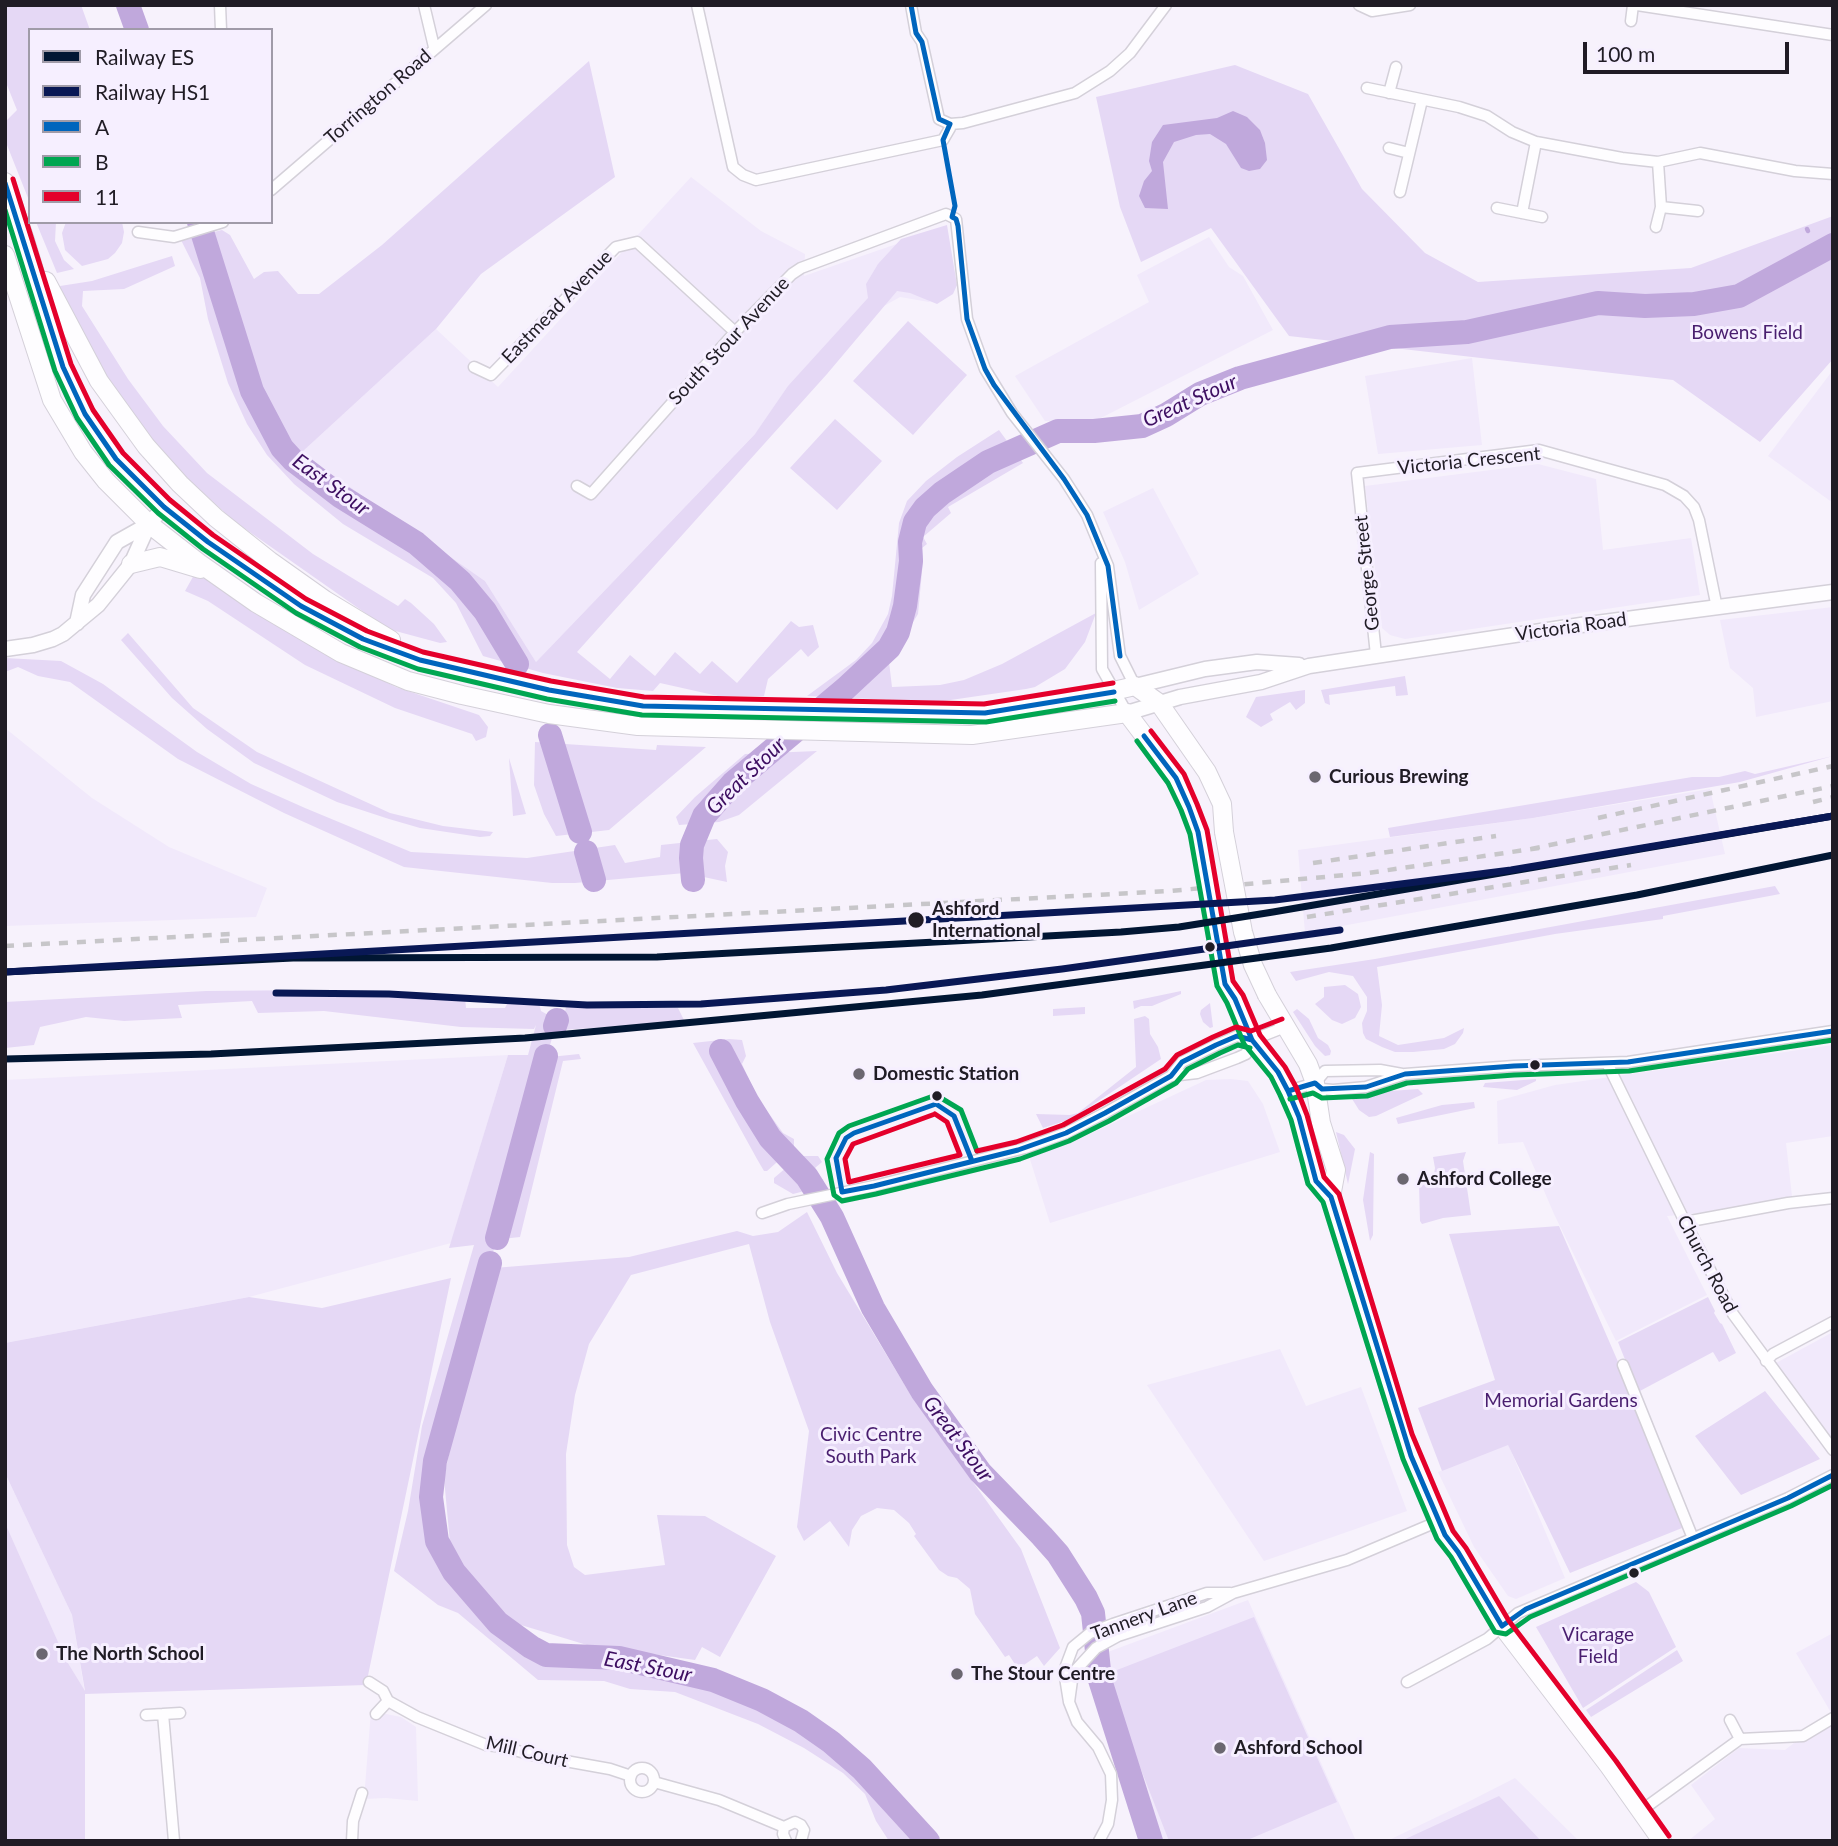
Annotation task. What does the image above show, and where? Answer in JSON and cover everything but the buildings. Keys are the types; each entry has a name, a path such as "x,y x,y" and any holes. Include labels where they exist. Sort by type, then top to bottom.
{"main road":[{"path":"5,183 63,367 79,404 116,459 164,508 233,560 301,606 363,639 398,653 460,669 549,690 643,706 985,713 1114,692 1135,686 1160,703 1207,772 1222,804 1224,832 1243,932 1253,965 1267,995 1308,1064 1315,1083 1321,1123 1336,1170 1331,1197"},
{"path":"25,240 99,381 146,446 180,484 216,518 325,600 385,637 441,664"},
{"path":"5,255 52,400 68,429 98,472 149,524 210,572 256,603 341,653 408,681 549,714 638,726 722,730 845,730 972,735 1127,713 1176,778 1198,832 1225,984 1235,999 1252,1040 1278,1072 1289,1091 1299,1117 1316,1181 1331,1197 1404,1437 1438,1521 1502,1626 1642,1810 1662,1841"},
{"path":"131,564 160,557 210,572"}],"street":[{"path":"220,5 221,28"},
{"path":"424,5 434,47"},
{"name":"Torrington Road","path":"273,188 486,5"},
{"path":"697,5 733,167 743,175 756,180 943,140 950,124"},
{"path":"911,5 939,119 950,124 963,123 1075,93 1110,71 1130,53 1166,5"},
{"path":"1359,5 1372,11 1410,5"},
{"path":"1631,21 1635,5 1833,34"},
{"path":"1389,93 1396,67"},
{"path":"1367,89 1487,116 1512,132 1536,142 1622,158 1658,162 1700,153 1795,171 1833,174"},
{"path":"1400,192 1422,100"},
{"path":"1522,213 1536,142"},
{"path":"1389,148 1409,153"},
{"path":"1656,227 1661,207 1658,162"},
{"path":"1661,207 1698,211"},
{"path":"1497,208 1542,217"},
{"name":"South Stour Avenue","path":"577,485 590,494 735,332 792,274 801,268 946,214 956,219 958,226 967,319 994,385 1081,505 1095,533"},
{"path":"138,232 174,237 217,224"},
{"name":"Eastmead Avenue","path":"474,367 491,375 616,247 637,242 735,332"},
{"name":"Victoria Crescent","path":"1359,491 1357,473 1539,450 1665,485 1684,495 1694,507 1717,608"},
{"name":"George Street","path":"1359,491 1376,655"},
{"path":"77,623 83,595 117,542 149,524 164,508"},
{"path":"5,649 53,639 98,605 131,564 149,524"},
{"path":"1095,533 1108,566 1120,656 1135,686"},
{"path":"1095,533 1102,572 1102,669 1127,713"},
{"name":"Victoria Road","path":"1127,713 1180,697 1261,682 1309,666 1581,625 1833,592"},
{"name":"Victoria Road","path":"1135,686 1205,669 1257,662 1309,666"},
{"path":"1171,1076 1182,1062 1216,1045 1237,1036 1252,1040 1285,1027"},
{"path":"1289,1091 1315,1083 1325,1071 1380,1070 1405,1074 1606,1063 1833,1031"},
{"path":"762,1213 797,1202 874,1186 1025,1147 1066,1133 1171,1076 1197,1073 1246,1054 1252,1040"},
{"name":"Church Road","path":"1606,1063 1733,1314 1833,1450"},
{"path":"1315,1083 1322,1089 1366,1087 1405,1074"},
{"path":"1685,1222 1788,1203 1833,1198"},
{"path":"1766,1362 1773,1354 1833,1322"},
{"path":"1623,1365 1692,1536"},
{"path":"1407,1682 1487,1639 1518,1613 1692,1536 1788,1498 1833,1475"},
{"name":"Tannery Lane","path":"1069,1702 1073,1673 1096,1647 1118,1636 1207,1607 1233,1593 1347,1560 1438,1521"},
{"name":"Tannery Lane","path":"1099,1841 1108,1824 1112,1800 1111,1774 1098,1747 1077,1722 1069,1702 1064,1671 1073,1647 1090,1633 1113,1624 1207,1593 1233,1593"},
{"name":"Mill Court","path":"369,1682 383,1691 388,1701 416,1717 486,1745 610,1769 631,1776"},
{"path":"376,1714 388,1701"},
{"path":"146,1715 180,1713"},
{"path":"163,1714 174,1841"},
{"path":"1642,1810 1740,1739 1803,1736 1833,1718"},
{"path":"1730,1720 1740,1739"},
{"name":"Mill Court","path":"644,1768 651,1771 654,1782 651,1789 640,1792 633,1788 631,1776 636,1770 644,1768"},
{"name":"Mill Court","path":"654,1782 719,1800 784,1827 792,1822 799,1823 804,1830 802,1840"},
{"path":"352,1841 353,1821 362,1793"},
{"path":"784,1827 786,1841"}],"shaded area":[{"path":"1233,111 1247,117 1260,130 1267,160 1260,169 1249,171 1241,168 1226,144 1210,134 1174,142 1163,162 1168,209 1145,208 1139,196 1144,181 1152,171 1149,161 1152,142 1163,125 1217,118"},
{"path":"691,177 761,231 805,254 804,276 940,229 946,295 929,302 900,297 870,314 536,662 485,581 301,453 436,329 498,387"},
{"path":"1209,237 1229,267 1243,276 1273,330 1095,421 1045,421 1015,376 1149,302 1137,275"},
{"path":"1472,358 1482,445 1378,454 1365,376"},
{"path":"1833,370 1833,503 1768,456"},
{"path":"1538,464 1596,479 1603,550 1691,538 1700,595 1405,639 1390,635 1382,628 1365,486"},
{"path":"1153,488 1199,574 1139,610 1125,562 1103,512"},
{"path":"1833,607 1833,701 1756,717 1753,688 1730,668 1720,620"},
{"path":"5,728 92,798 169,847 267,888 256,917 5,926"},
{"path":"1710,789 1725,854 1305,933 1298,850 1533,818"},
{"path":"1833,1045 1833,1136 1786,1143 1793,1205 1667,1216 1707,1295 1616,1341 1554,1214 1523,1142 1498,1144 1497,1101 1555,1085"},
{"path":"508,1055 451,1243 249,1297 5,1343 5,1080"},
{"path":"1206,1080 1248,1081 1263,1104 1280,1152 1050,1223 1028,1153 1066,1145"},
{"path":"1833,1332 1833,1440 1776,1363"},
{"path":"1280,1349 1306,1406 1361,1387 1407,1511 1264,1561 1147,1385"},
{"path":"1508,1444 1565,1578 1516,1599 1508,1596 1474,1547 1438,1472"},
{"name":"The North School","path":"5,1473 72,1615 85,1694 85,1841 5,1841"},
{"name":"Ashford School","path":"1248,1600 1356,1841 1151,1841 1097,1656"},
{"path":"1833,1633 1833,1716 1796,1653"},
{"path":"371,1711 401,1717 416,1727 418,1801 364,1799"},
{"path":"1833,1726 1833,1841 1688,1841 1715,1819 1691,1785 1739,1748 1785,1750 1803,1736"},
{"path":"1515,1778 1579,1841 1387,1841 1468,1802"}],"green space":[{"path":"5,5 81,5 89,28 28,28 28,198 5,140 5,122 17,110 5,80"},
{"path":"589,61 615,177 481,274 436,329 301,453 485,581 536,662 755,434 788,386 868,298 866,284 878,264 901,239 947,225 957,285 953,294 937,304 910,293 897,291 827,374 577,652 610,679 630,655 655,676 675,652 700,674 712,661 737,683 791,621 799,627 813,625 819,647 808,657 801,649 768,679 764,696 718,696 660,683 653,691 617,688 543,673 483,656 456,603 433,578 343,524 294,484 267,455 247,424 228,383 208,319 200,278 181,240 222,230 230,235 254,279 264,272 278,271 298,294 319,294 382,245"},
{"name":"Bowens Field","path":"1235,65 1308,94 1362,189 1425,253 1478,282 1691,268 1833,216 1833,359 1760,442 1673,380 1289,336 1211,228 1141,262 1120,207 1096,97"},
{"path":"37,224 56,224 55,241 64,260 74,269 57,273"},
{"path":"65,224 122,224 124,232 122,243 108,259 82,266 65,250 62,233"},
{"path":"172,256 175,266 124,289 83,291 82,306 128,379 163,426 207,473 313,554 398,606 405,599 411,603 434,624 447,642 440,643 388,629 234,521 160,453 93,363 62,300 60,286 92,281"},
{"path":"908,321 967,375 913,435 853,381"},
{"path":"835,419 882,461 837,510 790,468"},
{"path":"999,430 1023,463 948,507 951,513 923,537 927,544 922,548 918,614 889,662 892,687 940,685 964,680 1002,664 1096,613 1085,642 1065,669 1035,687 1026,689 937,702 807,696 856,660 872,643 888,614 899,523 907,501 926,481 957,457"},
{"path":"194,575 206,579 343,661 396,687 479,715 488,727 486,737 476,741 472,734 395,708 305,665 208,601 185,591"},
{"path":"128,633 193,708 257,752 390,813 443,826 493,832 490,836 480,837 420,828 337,802 254,763 207,729 172,698 121,640"},
{"path":"5,658 61,661 103,684 197,752 251,784 411,852 527,858 615,845 625,863 660,857 661,845 717,839 728,852 725,866 727,882 685,873 552,883 404,867 284,813 178,759 70,682 38,676 18,667 5,672"},
{"path":"1405,676 1408,695 1396,696 1395,686 1329,695 1330,705 1325,703 1321,690"},
{"path":"1305,690 1305,703 1296,710 1290,702 1270,714 1273,720 1261,727 1246,717 1256,697"},
{"path":"535,742 656,750 657,745 706,747 609,830 556,836 544,814 534,785"},
{"path":"817,751 739,815 719,822 679,825 676,817 745,754"},
{"path":"1833,756 1740,782 1533,818 1390,837 1388,828 1692,777 1719,777 1745,771 1755,774"},
{"path":"509,758 519,791 526,814 513,816"},
{"path":"1775,886 1780,894 1663,916 1663,919 1555,934 1377,967 1382,1005 1379,1036 1398,1045 1444,1038 1464,1028 1455,1044 1444,1049 1395,1052 1366,1039 1362,1023 1367,1011 1367,997 1353,976 1329,972 1296,981 1290,972 1375,959"},
{"path":"1345,985 1358,994 1361,1007 1355,1018 1342,1024 1332,1020 1315,1004 1324,997 1324,987"},
{"path":"314,990 456,995 465,998 466,1008 505,1008 510,998 538,999 541,1011 557,1020 490,1263 431,1497 442,1551 498,1623 559,1657 619,1658 684,1673 762,1700 847,1755 928,1841 889,1841 876,1821 865,1794 843,1773 804,1748 758,1724 675,1692 630,1689 604,1681 538,1680 458,1613 438,1605 394,1571 408,1511 422,1426 474,1245 449,1248 508,1055 528,1055 536,1025 534,1029 461,1027 324,1011 258,1013 252,1001 178,1005 182,1018 124,1021 86,1017 40,1027 34,1045 5,1048 5,1002 206,991"},
{"path":"1181,991 1181,994 1152,1006 1134,1009 1133,1001"},
{"path":"1210,1003 1213,1027 1210,1028 1203,1022 1200,1014"},
{"path":"566,1007 678,1008 685,1022 561,1030"},
{"path":"1085,1007 1085,1014 1053,1016 1053,1009"},
{"path":"1297,1009 1309,1019 1318,1038 1328,1045 1330,1055 1325,1056 1315,1046 1293,1012"},
{"path":"1145,1016 1149,1019 1150,1034 1161,1059 1082,1112 1043,1128 1036,1114 1078,1113 1136,1067 1134,1019"},
{"path":"742,1040 746,1056 742,1064 757,1097 783,1133 794,1139 794,1147 767,1171 764,1171 757,1159 693,1043"},
{"path":"579,1054 581,1059 563,1061 520,1237 502,1239 550,1057"},
{"path":"1536,1079 1517,1090 1483,1087 1485,1083"},
{"path":"1418,1089 1423,1094 1369,1117 1359,1110 1349,1094"},
{"path":"1474,1102 1475,1108 1398,1124 1396,1118 1442,1105"},
{"path":"1336,1132 1344,1135 1355,1149 1348,1184"},
{"path":"1370,1152 1374,1154 1373,1235 1370,1241 1363,1200"},
{"path":"1466,1152 1463,1161 1471,1215 1443,1218 1422,1224 1419,1183 1428,1181 1434,1175 1433,1157"},
{"path":"800,1156 818,1156 822,1162 815,1168 818,1181 823,1179 824,1186 793,1194 774,1183 774,1178"},
{"name":"Civic Centre South Park","path":"807,1212 837,1273 912,1397 1021,1549 1060,1648 1044,1666 1037,1656 1018,1669 1009,1655 1005,1657 975,1614 970,1589 957,1578 939,1570 914,1536 916,1534 909,1523 894,1510 877,1508 861,1516 852,1530 849,1547 830,1521 804,1541 797,1527 809,1431 770,1322 749,1244 631,1275 589,1344 575,1395 566,1454 567,1545 574,1567 585,1575 665,1565 657,1515 705,1516 776,1556 720,1657 702,1647 695,1660 587,1645 511,1622 479,1595 451,1554 444,1478 462,1392 494,1268 629,1257 737,1231 753,1236 778,1232"},
{"name":"Memorial Gardens","path":"1559,1226 1629,1387 1682,1528 1570,1573 1508,1445 1442,1471 1418,1408 1495,1380 1449,1234"},
{"path":"451,1278 366,1685 85,1694 85,1841 5,1841 5,1523 66,1660 85,1691 72,1615 5,1473 5,1343 249,1297 322,1308"},
{"path":"1708,1297 1736,1353 1719,1362 1713,1352 1638,1392 1618,1342"},
{"path":"1765,1391 1820,1459 1741,1495 1695,1436"},
{"name":"Vicarage Field","path":"1636,1582 1649,1592 1676,1647 1583,1708 1536,1627"},
{"name":"Ashford School","path":"1254,1617 1337,1802 1245,1841 1169,1841 1104,1675"},
{"path":"1677,1650 1683,1661 1591,1717 1586,1710"},
{"path":"1499,1796 1541,1841 1401,1841"}],"waterway":[{"name":"East Stour","path":"128,5 136,28"},
{"name":"East Stour","path":"200,224 252,391 282,448 293,460 340,496 416,543 460,581 485,611 517,664"},
{"name":"Great Stour","path":"693,880 692,845 704,816 733,783 845,689 889,648 898,632 905,606 911,561 910,542 915,522 925,508 942,493 988,462 1058,431 1094,431 1142,426 1200,394 1240,378 1390,337 1467,332 1598,303 1645,306 1694,304 1739,296 1833,245"},
{"name":"Great Stour","path":"1817,247 1821,252"},
{"name":"East Stour","path":"550,735 580,832"},
{"name":"East Stour","path":"586,852 594,880"},
{"name":"East Stour","path":"555,1026 557,1020"},
{"name":"Great Stour","path":"721,1051 770,1138 807,1177 832,1217 873,1308 922,1391 980,1472 1058,1554 1086,1598 1093,1613 1100,1680 1151,1841"},
{"name":"East Stour","path":"497,1238 546,1056"},
{"name":"East Stour","path":"490,1263 435,1461 431,1497 437,1541 454,1572 498,1623 546,1655 619,1658 713,1680 762,1700 801,1721 862,1769 928,1841"}],"railway":[{"path":"1598,818 1833,766"},
{"path":"1531,849 1833,786"},
{"path":"1813,802 1833,797"},
{"path":"1313,863 1496,836"},
{"path":"220,941 1170,891 1368,873 1539,848"},
{"path":"1307,917 1631,865"},
{"path":"5,946 231,934"}],"rail line":[{"name":"ES","path":"5,972 293,958 657,957 1121,932 1179,927 1273,912 1833,816"},
{"name":"HS1","path":"5,972 1275,900 1511,870 1833,816"},
{"name":"ES","path":"5,1059 211,1054 525,1038 982,995 1331,948 1637,895 1833,855"},
{"name":"HS1","path":"276,993 389,994 587,1005 701,1004 886,990 1062,969 1340,930"}],"transit line":[{"name":"A","path":"911,5 939,119 950,124 943,140 955,206 952,217 956,219 958,226 967,319 985,369 994,385 1064,479 1087,515 1108,566 1120,656"},
{"name":"11","path":"13,179 71,364 93,410 123,453 170,500 213,535 306,599 367,631 423,652 551,681 644,697 984,704 1113,683"},
{"name":"A","path":"5,183 63,367 85,414 116,459 164,507 208,542 301,606 363,639 420,660 549,690 643,706 985,713 1114,692"},
{"name":"B","path":"5,210 55,371 77,418 109,465 158,513 203,549 296,613 360,647 418,669 547,699 642,715 986,722 1115,701"},
{"name":"11","path":"1151,731 1184,774 1207,830 1233,981 1243,995 1260,1035 1285,1067 1296,1087 1307,1115 1324,1177 1339,1194 1412,1434 1453,1531 1509,1621 1616,1761 1669,1836"},
{"name":"A","path":"1144,736 1176,778 1189,807 1198,832 1225,984 1235,999 1252,1040 1278,1072 1288,1091 1299,1117 1316,1181 1331,1197 1411,1456 1445,1535 1502,1626 1526,1609 1788,1498 1833,1475"},
{"name":"B","path":"1137,741 1168,783 1190,834 1217,986 1244,1044 1271,1077 1291,1120 1308,1184 1323,1202 1403,1459 1437,1539 1451,1557 1495,1632 1506,1634 1530,1617 1791,1506 1833,1485"},
{"name":"11","path":"977,1151 1016,1142 1063,1125 1165,1069 1177,1055 1236,1027 1251,1031 1282,1019"},
{"name":"A","path":"1288,1091 1315,1083 1322,1089 1366,1087 1405,1074 1514,1066 1628,1062 1833,1031"},
{"name":"A","path":"972,1161 954,1116 936,1104 854,1133 846,1138 836,1158 842,1192 874,1186 1018,1150 1066,1133 1105,1113 1171,1076 1182,1062 1216,1045 1237,1036 1252,1040"},
{"name":"B","path":"1290,1099 1313,1093 1322,1098 1367,1096 1407,1083 1514,1075 1629,1071 1833,1040"},
{"name":"B","path":"977,1151 961,1110 936,1095 849,1126 839,1133 827,1159 834,1195 842,1201 1020,1159 1069,1141 1109,1121 1176,1083 1188,1069 1220,1053 1238,1045 1250,1048"},
{"name":"11","path":"935,1114 947,1122 960,1155 849,1182 845,1159 853,1144 935,1114"}],"place":[{"name":"Curious Brewing","path":"1315,777"},
{"name":"Ashford International","path":"916,920"},
{"name":"Domestic Station","path":"859,1074"},
{"name":"Ashford College","path":"1403,1179"},
{"name":"The North School","path":"42,1654"},
{"name":"The Stour Centre","path":"957,1674"},
{"name":"Ashford School","path":"1220,1748"}]}
